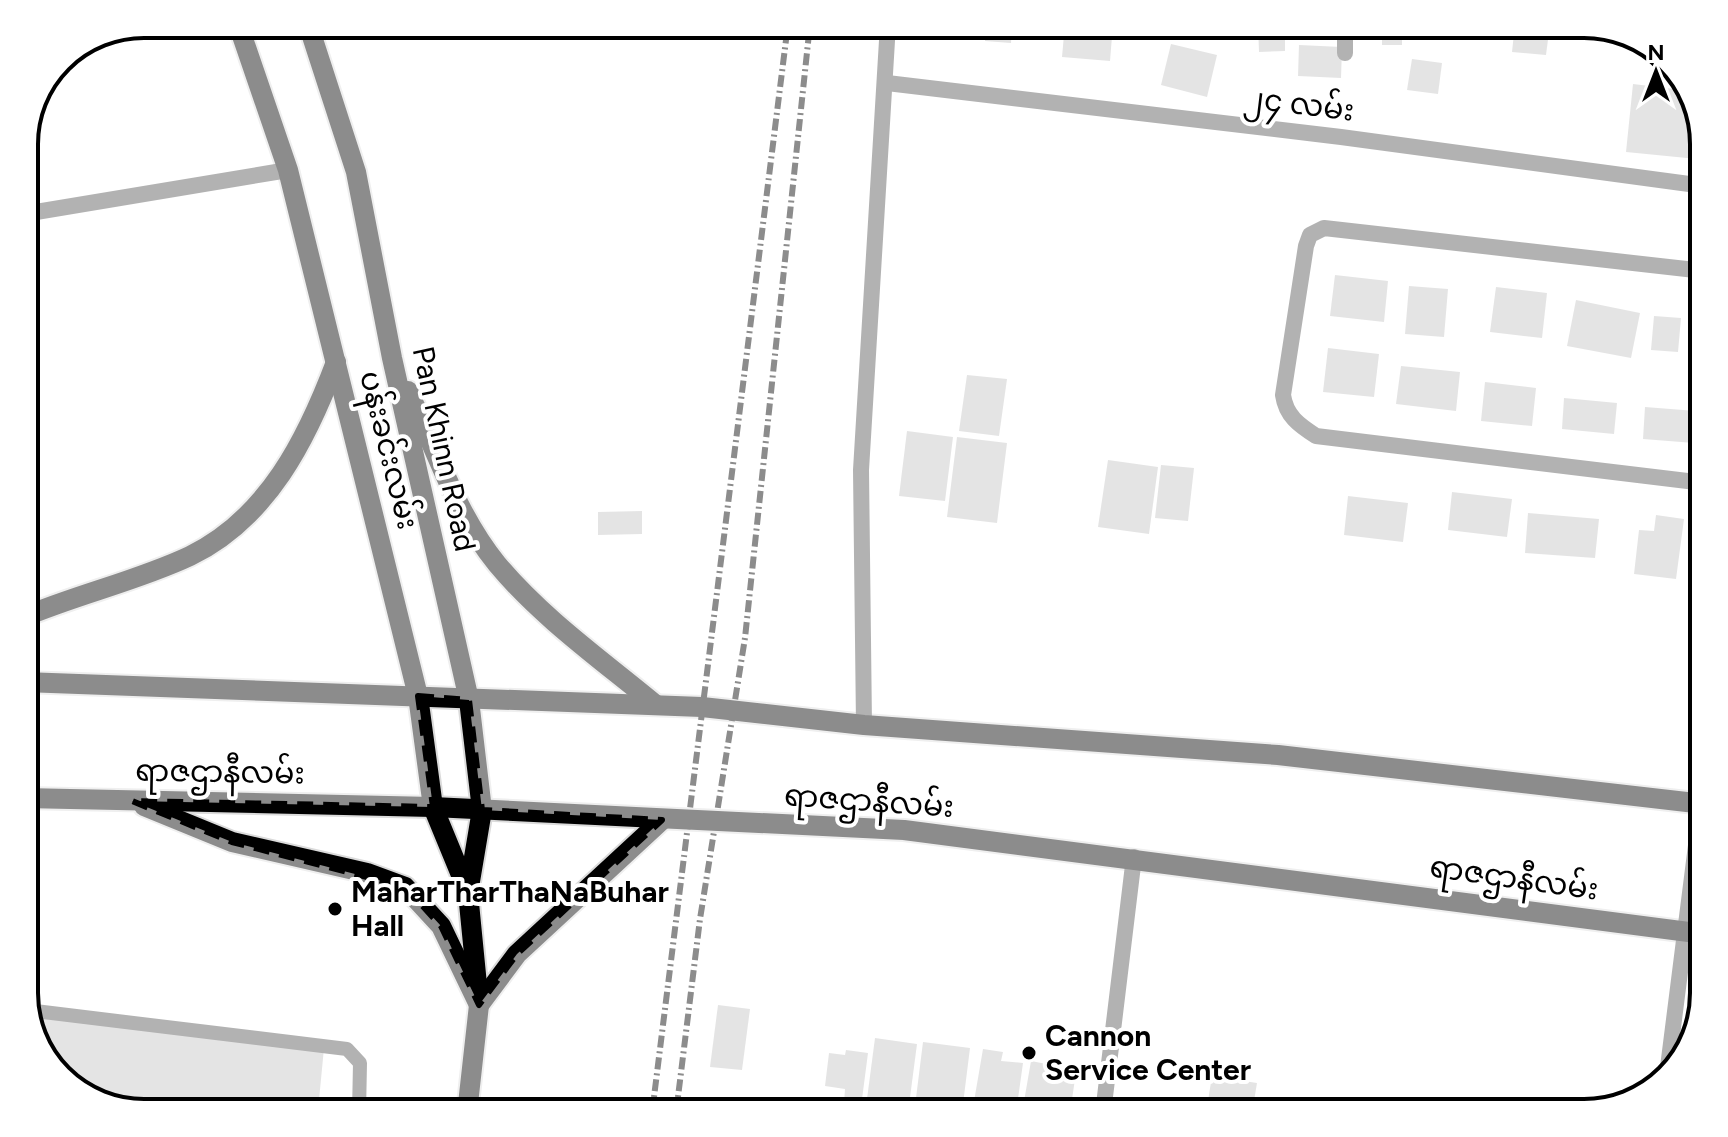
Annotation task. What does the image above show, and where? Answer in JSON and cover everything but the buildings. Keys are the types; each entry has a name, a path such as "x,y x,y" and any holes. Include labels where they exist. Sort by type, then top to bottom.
{"main road":[{"name":"ပန်းခင်းလမ်း","path":"243,38 288,170 336,362 418,696 433,807 468,893"},
{"name":"Pan Khinn Road","path":"313,38 356,172 392,358 469,700 482,810 468,893"},
{"path":"392,358 452,490 496,563 534,603 656,705"},
{"path":"38,612 191,555 233,526 283,476 314,420 336,362"},
{"path":"38,682 733,710 864,725 1278,755 1690,803"},
{"name":"ရာဇဌာနီလမ်း","path":"38,798 433,807 904,830 1134,857 1690,931"},
{"path":"132,801 232,842 367,873 405,887 441,926 479,1005"},
{"path":"479,1005 517,954 662,820"},
{"path":"468,893 479,1005 469,1099"}],"street":[{"path":"864,725 861,470 888,38"},
{"path":"1345,38 1345,53"},
{"name":"၂၄ လမ်း","path":"887,83 1341,137 1690,184"},
{"path":"38,212 288,170"},
{"path":"1690,269 1324,228 1310,235 1306,246 1283,395 1285,408 1297,424 1316,436 1690,481"},
{"path":"1105,1099 1134,857"},
{"path":"1671,1053 1690,953"}],"lane":[{"path":"40,1012 347,1049 360,1063 359,1099"}],"highlighted area":[{"path":"418,696 469,700 482,810 662,820 517,954 479,1005 441,926 405,887 232,842 132,801 433,807"}],"railway":[{"path":"654,1099 786,38"},
{"path":"678,1099 700,919 745,638 809,38"}],"place":[{"name":"MaharTharThaNaBuhar Hall","path":"335,909"},
{"name":"Cannon Service Center","path":"1029,1053"}]}
